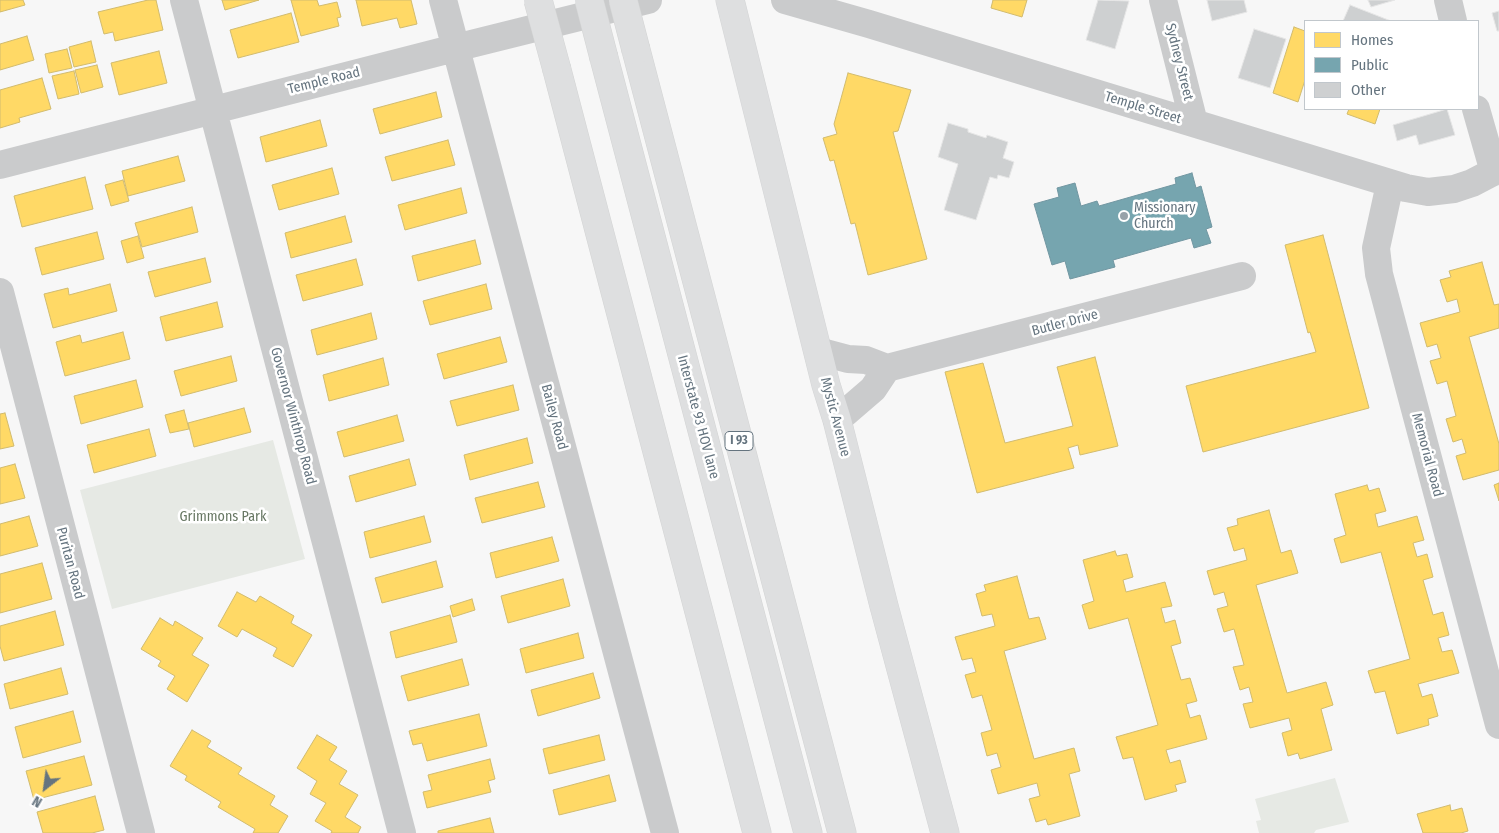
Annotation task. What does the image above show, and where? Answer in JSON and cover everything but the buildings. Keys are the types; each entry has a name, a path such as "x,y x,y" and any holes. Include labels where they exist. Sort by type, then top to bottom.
{"main road":[{"path":"538,0 757,833"},
{"name":"Interstate 93 HOV lane","path":"589,0 808,833"},
{"name":"I 93","path":"623,0 842,833"},
{"name":"Mystic Avenue","path":"730,0 826,385 837,420 884,606 945,833"}],"street":[{"name":"Governor Winthrop Road","path":"184,0 402,833"},
{"name":"Bailey Road","path":"443,0 665,833"},
{"name":"Temple Road","path":"0,165 648,0"},
{"name":"Temple Street","path":"785,0 1417,191 1441,191 1472,184 1497,171"},
{"name":"Sydney Street","path":"1163,0 1194,123"},
{"path":"1448,0 1453,20"},
{"path":"1476,110 1497,171"},
{"name":"Memorial Road","path":"1390,184 1376,248 1379,274 1499,725"},
{"name":"Butler Drive","path":"887,368 1242,276"},
{"name":"Puritan Road","path":"0,292 141,833"},
{"path":"818,351 848,359 866,360 887,368 873,389 837,420"}],"green space":[{"name":"Grimmons Park","path":"273,440 305,559 112,609 80,490"},
{"path":"1335,778 1349,822 1316,830 1314,833 1259,833 1256,821 1261,820 1255,799"}],"place":[{"name":"Missionary Church","path":"1124,216"}]}
